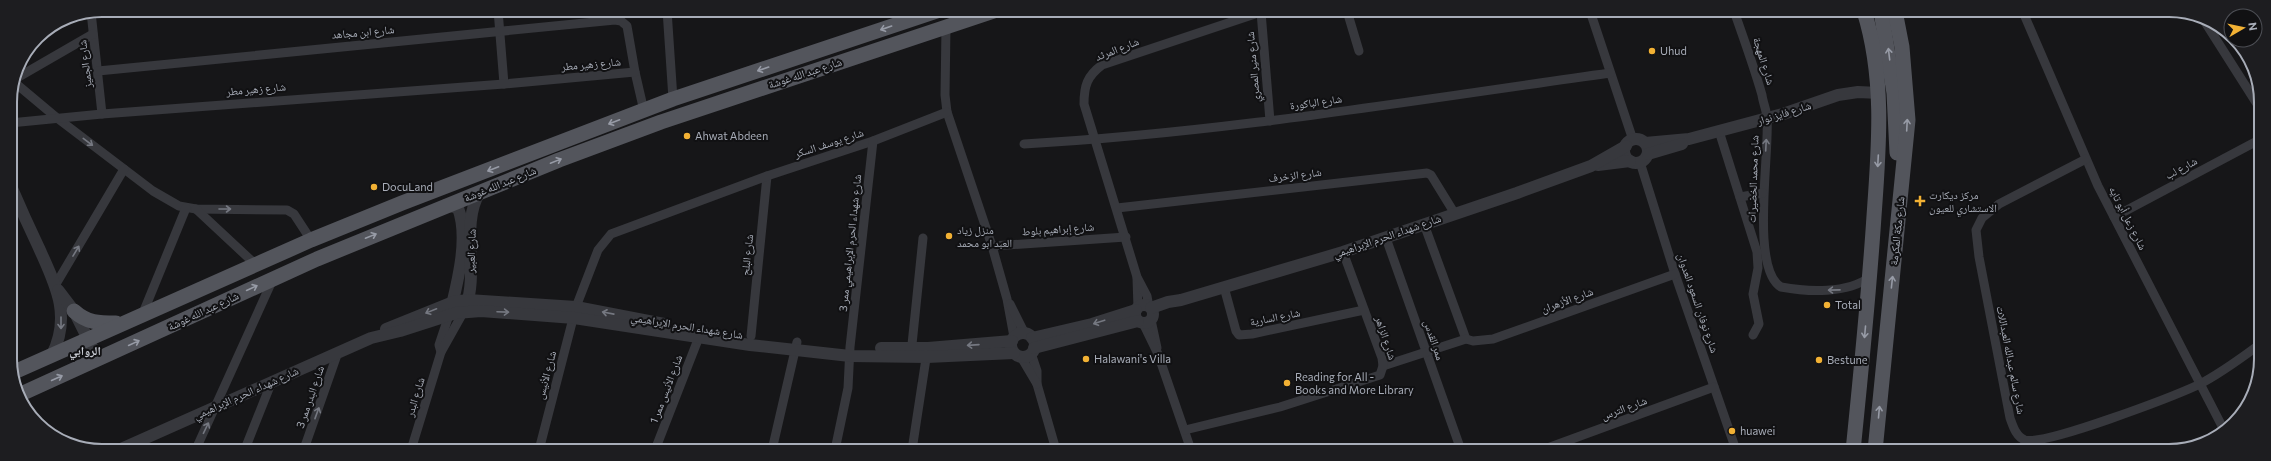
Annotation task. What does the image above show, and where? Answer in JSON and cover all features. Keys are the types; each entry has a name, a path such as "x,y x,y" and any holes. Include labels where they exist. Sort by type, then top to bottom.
{"main road":[{"name":"شارع عبد الله غوشة","path":"18,370 143,313 311,240 673,100 919,17"},
{"name":"شارع عبد الله غوشة","path":"25,392 273,279 446,205 661,122 975,17"},
{"name":"شارع مكة المكرمة","path":"1855,444 1870,277 1880,128 1886,93 1865,17"},
{"path":"1881,17 1886,93 1899,206"},
{"name":"شارع مكة المكرمة","path":"1876,444 1908,109 1902,47 1896,17"},
{"path":"74,311 82,318 92,322 123,322"}],"street":[{"path":"499,17 504,84"},
{"path":"667,17 673,100"},
{"name":"شارع المرثد","path":"1189,444 1145,314 1147,296 1137,277 1126,236 1094,140 1084,104 1084,91 1091,74 1102,65 1247,17"},
{"name":"شارع منير المصري","path":"1262,17 1270,121"},
{"path":"1349,17 1359,51"},
{"path":"1592,17 1610,73 1629,143 1625,154 1641,155 1637,139 1629,143"},
{"name":"شارع المهجة","path":"1736,17 1752,61 1767,118"},
{"name":"شارع زعل أبو تايه","path":"2025,17 2086,160 2198,385 2221,426"},
{"name":"شارع الجميز","path":"92,18 102,114"},
{"name":"شارع ابن مجاهد","path":"98,71 615,20 622,21 627,26"},
{"name":"شارع زهير مطر","path":"17,123 102,114 504,84 635,72 627,26"},
{"path":"946,26 945,95 947,112 992,246 1007,299 1037,384 1054,444"},
{"path":"2208,27 2254,99"},
{"path":"22,76 94,34"},
{"path":"635,72 644,111"},
{"name":"شارع الباكورة","path":"1024,144 1094,140 1270,121 1610,73"},
{"path":"19,85 57,118 153,191 186,208 287,210 294,214 311,240"},
{"name":"شارع فايز نوار","path":"1641,155 1689,139 1767,118 1838,95 1858,92 1886,93"},
{"name":"شارع يوسف السكر","path":"575,313 598,250 611,234 767,176 873,141 947,112"},
{"name":"شارع محمد الخضيرات","path":"1767,118 1763,193 1766,252 1771,277 1777,284 1786,288 1844,290 1858,285 1870,277"},
{"path":"1719,130 1758,260 1753,294 1759,324 1753,334"},
{"name":"شارع شهداء الحرم الإبراهيمي ممر 3","path":"836,444 848,388 850,352 873,141"},
{"name":"شارع شهداء الحرم الإبراهيمي","path":"1591,166 1629,143"},
{"name":"شارع لب","path":"2114,217 2254,143"},
{"name":"شارع شهداء الحرم الإبراهيمي","path":"575,313 699,337 850,352 927,353 1023,345 1092,324 1145,314 1168,302 1181,300 1343,252 1591,166 1641,155"},
{"name":"شارع نوفان السعود العدوان","path":"1641,155 1675,274 1734,444"},
{"name":"شارع سالم عبدالله العبداللات","path":"2086,160 1999,204 1982,218 1976,230 1979,258 2014,429 2019,436 2025,440 2034,440 2062,434 2112,418 2198,385 2254,348"},
{"path":"52,355 61,333 61,310 57,287 124,169"},
{"name":"شارع الزخرف","path":"1117,208 1427,173 1432,175 1455,214"},
{"name":"شارع البلح","path":"750,336 767,176"},
{"name":"شارع العبير","path":"466,305 472,214 474,202 480,192"},
{"path":"1740,197 1763,193"},
{"path":"17,199 57,287 74,311 98,359"},
{"name":"شارع العبير","path":"446,205 458,208 462,223 459,273 449,315"},
{"path":"143,313 186,208"},
{"path":"196,209 256,264"},
{"path":"1424,224 1466,339"},
{"name":"شارع إبراهيم بلوط","path":"992,246 1126,236"},
{"path":"911,353 923,238"},
{"name":"ممر القدس","path":"1386,238 1425,352 1459,444"},
{"name":"شارع الزاهر","path":"1185,430 1280,407 1375,379 1380,375 1384,366 1343,252"},
{"name":"شارع الأزهران","path":"1384,366 1466,339 1473,341 1493,339 1675,274"},
{"path":"198,444 217,406 273,279"},
{"name":"شارع السارية","path":"1224,287 1236,331 1239,335 1252,334 1364,310"},
{"name":"شارع شهداء الحرم الإبراهيمي","path":"371,338 380,331 453,302 514,312 575,313 750,336 796,346"},
{"name":"شارع شهداء الحرم الإبراهيمي","path":"132,444 371,338 400,331 449,315 466,305"},
{"name":"شارع البدر","path":"413,444 441,352 466,305"},
{"name":"شارع الأنيس","path":"541,444 575,313"},
{"name":"شارع البدر","path":"441,352 439,345 449,315"},
{"name":"شارع الأنيس ممر 1","path":"657,444 699,337"},
{"path":"773,444 796,346"},
{"name":"شارع البدر ممر 3","path":"306,444 338,352"},
{"path":"913,444 927,353"},
{"path":"248,444 272,381"},
{"name":"شارع الترس","path":"1567,444 1714,387"}],"place":[{"name":"Uhud","path":"1652,51"},
{"name":"Ahwat Abdeen","path":"687,136"},
{"name":"DocuLand","path":"374,187"},
{"name":"مركز ديكارت الاستشاري للعيون","path":"1920,201"},
{"name":"منزل زياد العبد ابو محمد","path":"949,236"},
{"name":"Total","path":"1827,305"},
{"name":"Halawani's Villa","path":"1086,359"},
{"name":"Bestune","path":"1819,360"},
{"name":"Reading for All - Books and More Library","path":"1287,383"},
{"name":"huawei","path":"1732,431"}],"district":[{"name":"الروابي","path":"85,351"}]}
